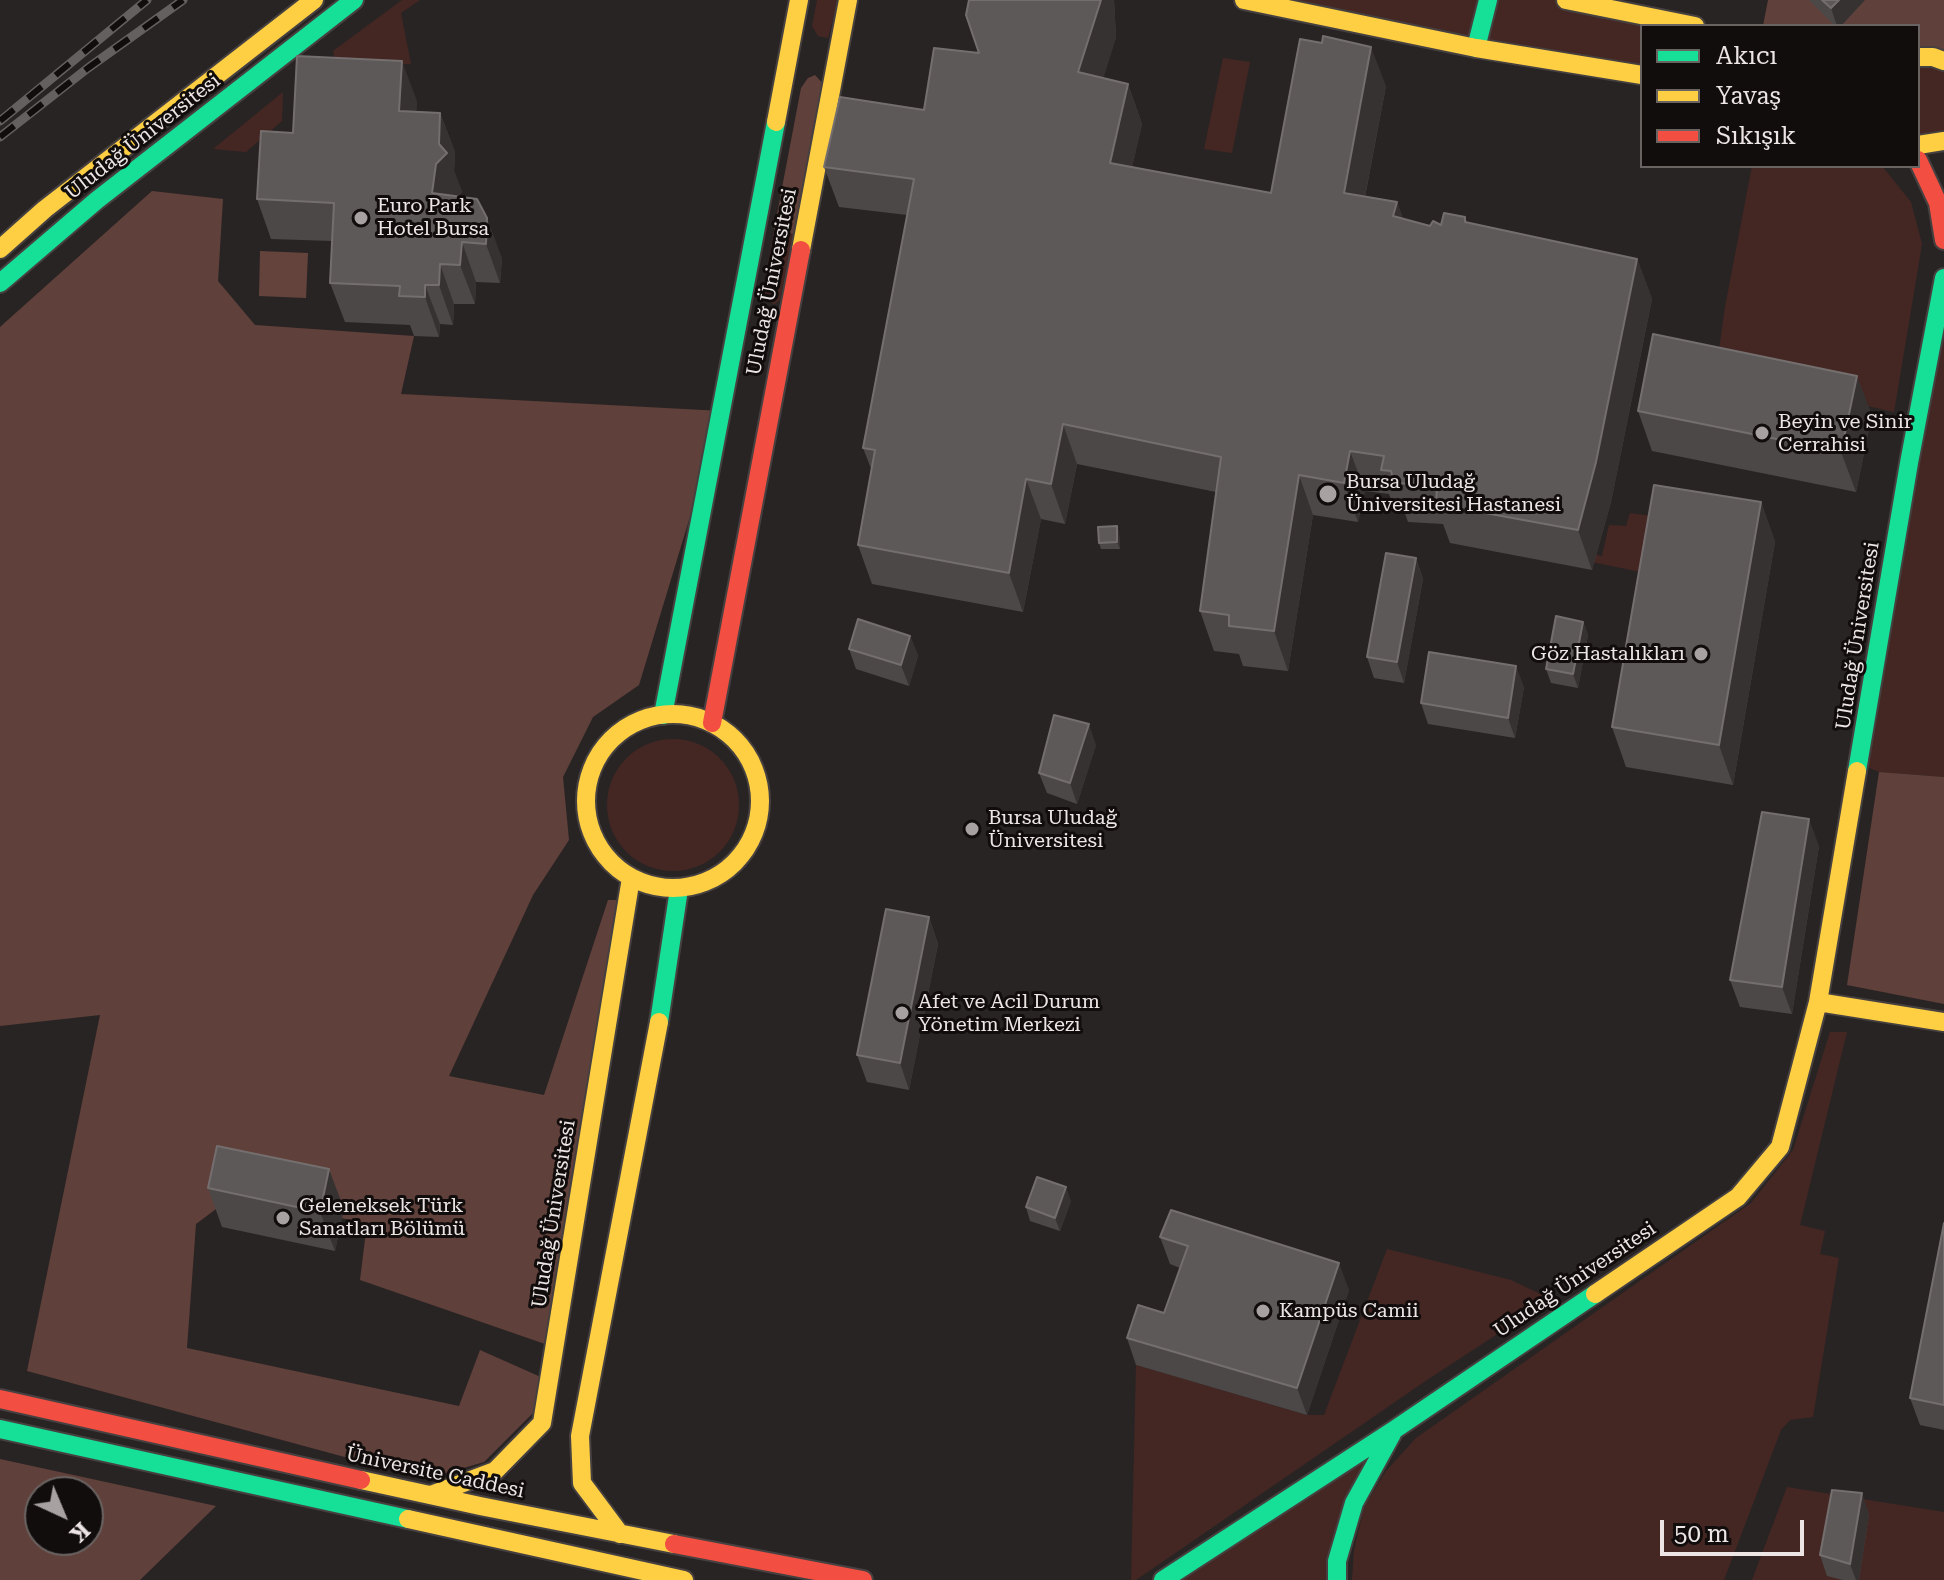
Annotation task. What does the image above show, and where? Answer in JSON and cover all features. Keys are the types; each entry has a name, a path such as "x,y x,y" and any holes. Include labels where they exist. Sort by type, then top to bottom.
{"street":[{"name":"Uludağ Üniversitesi","path":"0,249 57,199 314,0"},
{"name":"Uludağ Üniversitesi","path":"0,283 97,200 354,0"},
{"name":"Uludağ Üniversitesi","path":"663,715 713,522 739,315 799,0"},
{"name":"Uludağ Üniversitesi","path":"712,723 848,0"},
{"path":"1244,0 1281,4 1476,48 1640,75"},
{"path":"1476,48 1488,0"},
{"path":"1566,0 1685,24"},
{"path":"787,62 835,70"},
{"path":"1920,145 1944,141"},
{"path":"1920,164 1938,203 1944,240"},
{"name":"Uludağ Üniversitesi","path":"1337,1580 1337,1561 1354,1503 1394,1430 1738,1197 1780,1147 1818,1002 1909,463 1944,278"},
{"path":"739,315 787,323"},
{"path":"713,522 749,525"},
{"path":"688,714 712,723 733,737 748,755 760,789 758,833 725,872 703,883 679,889 654,887 631,878 610,861 593,839 587,812 586,785 597,759 612,737 635,721 688,714"},
{"name":"Uludağ Üniversitesi","path":"431,1495 495,1471 542,1423 631,878"},
{"path":"620,1534 582,1483 580,1436 663,1001 679,889"},
{"path":"1818,1002 1944,1022"},
{"name":"Üniversite Caddesi","path":"0,1399 431,1495 863,1580"},
{"path":"0,1429 684,1580"},
{"path":"1163,1580 1394,1430"}],"shaded area":[{"path":"402,0 420,0 401,13 411,64 336,63 333,51"},
{"path":"817,0 838,0 828,38 818,36 812,26"},
{"path":"1244,0 1566,0 1640,25 1640,75"},
{"path":"1768,0 1944,0 1944,49 1920,56 1920,24 1763,24"},
{"path":"1920,57 1944,61 1944,141 1920,145"},
{"path":"1223,58 1250,62 1232,153 1204,149"},
{"path":"815,75 825,86 794,234 784,233 774,230 801,88 808,78"},
{"path":"283,92 282,121 246,152 213,149"},
{"path":"1752,168 1884,168 1911,202 1922,244 1894,412 1716,372"},
{"path":"152,191 223,199 218,281 255,325 414,336 401,394 722,411 639,685 593,717 563,777 569,840 533,895 449,1076 544,1095 608,900 619,900 545,1344 360,1280 367,1223 232,1197 196,1224 187,1348 459,1406 480,1350 543,1378 537,1409 484,1462 426,1479 27,1371 100,1015 0,1026 0,327"},
{"path":"774,230 794,234 780,300 775,304 766,302 762,294"},
{"path":"260,251 308,253 306,298 259,296"},
{"path":"1944,278 1944,777 1879,772 1860,764"},
{"path":"1630,513 1680,520 1641,572 1463,536 1462,528 1602,556 1609,525 1626,526"},
{"path":"673,739 698,744 720,758 734,780 739,805 734,830 720,852 698,866 673,871 648,866 626,852 612,830 607,805 612,780 626,758 648,744"},
{"path":"1879,772 1944,777 1944,1004 1847,985"},
{"path":"1830,1032 1847,1032 1800,1225 1825,1231 1820,1254 1839,1258 1813,1417 1790,1420 1781,1430 1724,1580 1352,1580 1354,1550 1364,1507 1386,1471 1416,1438 1751,1203 1793,1150"},
{"path":"1387,1249 1511,1280 1551,1299 1427,1380 1136,1580 1131,1580 1136,1365 1307,1415 1324,1415"},
{"path":"1394,1430 1337,1580 1163,1580"},
{"path":"0,1459 78,1476 24,1476 24,1556 104,1556 104,1482 216,1506 140,1580 0,1580"},
{"path":"1787,1487 1944,1512 1944,1580 1752,1580"}],"building":[{"path":"969,0 1101,0 1078,72 1128,84 1110,163 1271,193 1300,39 1322,43 1323,36 1371,47 1344,193 1397,202 1393,216 1430,226 1433,221 1441,225 1444,213 1465,217 1465,222 1637,259 1596,462 1578,530 1436,504 1437,485 1394,483 1391,471 1381,470 1384,456 1350,451 1344,483 1299,475 1274,631 1229,626 1229,615 1200,611 1221,457 1063,424 1051,484 1026,479 1009,573 858,545 875,450 863,448 914,179 824,167 840,97 924,110 934,48 979,53 966,15"},
{"path":"1822,0 1839,0 1831,8"},
{"name":"Euro Park Hotel Bursa","path":"297,56 402,61 399,111 440,113 439,144 447,153 436,164 432,193 477,199 487,218 486,244 462,242 460,265 440,264 439,285 425,285 425,297 399,296 400,286 330,283 334,203 257,199 261,131 293,133"},
{"path":"1653,334 1857,376 1841,452 1638,411"},
{"name":"Göz Hastalıkları","path":"1654,485 1761,502 1719,745 1612,727"},
{"path":"1117,526 1117,542 1099,543 1098,527"},
{"path":"1386,553 1416,558 1397,662 1367,657"},
{"path":"1556,616 1583,622 1573,674 1546,669"},
{"path":"858,619 910,636 901,665 849,649"},
{"path":"1429,652 1516,666 1508,718 1421,703"},
{"path":"1054,715 1089,724 1070,783 1039,773"},
{"path":"1762,812 1809,819 1782,987 1730,980"},
{"path":"886,909 929,917 900,1063 857,1055"},
{"path":"217,1146 329,1169 320,1212 208,1188"},
{"path":"1037,1177 1066,1187 1055,1218 1026,1207"},
{"name":"Kampüs Camii","path":"1171,1210 1339,1263 1297,1388 1127,1338 1138,1305 1164,1313 1188,1246 1160,1237"},
{"path":"1944,1223 1944,1405 1910,1398"},
{"path":"1832,1490 1862,1493 1850,1564 1820,1555"}],"railway":[{"path":"0,121 147,0"},
{"path":"0,137 88,68 183,0"}],"traffic: fast":[{"path":"0,283 97,200 354,0"},
{"path":"1476,48 1488,0"},
{"path":"663,715 776,122"},
{"path":"1857,771 1944,278"},
{"path":"659,1022 679,889"},
{"path":"1163,1580 1394,1430 1595,1294"},
{"path":"0,1429 408,1519"},
{"path":"1337,1580 1337,1561 1354,1503 1392,1434"}],"traffic: slow":[{"path":"0,249 45,209 314,0"},
{"path":"776,122 799,0"},
{"path":"801,250 848,0"},
{"path":"1244,0 1476,48 1640,75"},
{"path":"1566,0 1685,24"},
{"path":"1920,57 1944,61"},
{"path":"1920,145 1944,141"},
{"path":"673,714 706,720 735,739 754,768 760,801 754,834 735,863 706,882 673,888 640,882 611,863 592,834 586,801 592,768 611,739 640,720 673,714"},
{"path":"1595,1294 1738,1197 1780,1147 1818,1002 1857,771"},
{"path":"431,1495 495,1471 542,1423 631,878"},
{"path":"1818,1002 1944,1022"},
{"path":"620,1534 582,1483 580,1436 659,1022"},
{"path":"361,1480 674,1544"},
{"path":"408,1519 684,1580"}],"traffic: jam":[{"path":"1920,164 1938,203 1944,240"},
{"path":"712,723 801,250"},
{"path":"0,1399 361,1480"},
{"path":"674,1544 863,1580"}],"place":[{"name":"Euro Park Hotel Bursa","path":"361,218"},
{"name":"Beyin ve Sinir Cerrahisi","path":"1762,433"},
{"name":"Bursa Uludağ Üniversitesi Hastanesi","path":"1328,494"},
{"name":"Göz Hastalıkları","path":"1701,654"},
{"name":"Bursa Uludağ Üniversitesi","path":"972,829"},
{"name":"Afet ve Acil Durum Yönetim Merkezi","path":"902,1013"},
{"name":"Geleneksek Türk Sanatları Bölümü","path":"283,1218"},
{"name":"Kampüs Camii","path":"1263,1311"}]}
